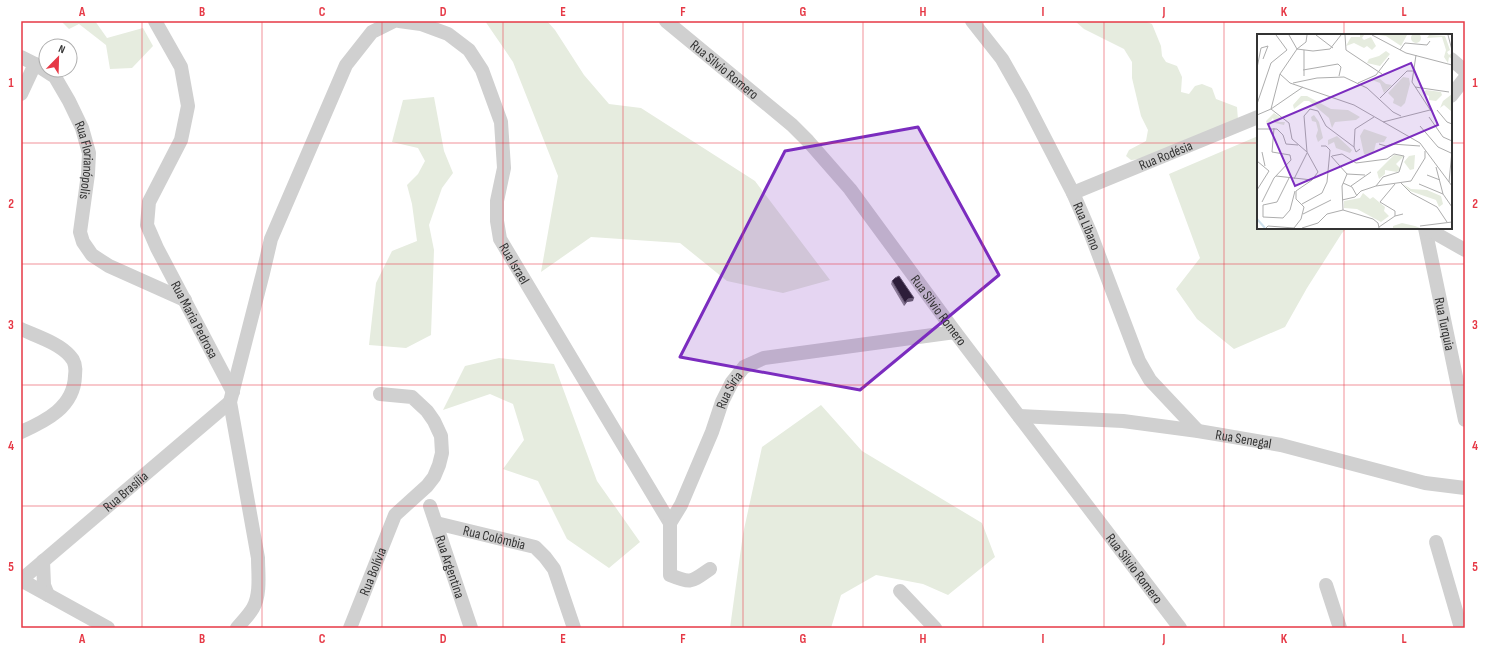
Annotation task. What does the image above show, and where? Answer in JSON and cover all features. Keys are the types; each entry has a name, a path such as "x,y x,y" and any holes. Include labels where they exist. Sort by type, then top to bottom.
{"street":[{"name":"Rua Maria Pedrosa","path":"156,21 181,67 188,106 181,140 149,202 147,225 232,398 258,558 257,595 254,608 237,628"},
{"path":"232,398 264,273 271,239 339,79 346,65 372,32 394,21"},
{"name":"Rua Israel","path":"399,21 421,24 448,34 469,50 482,70 501,122 504,168 498,194 497,215 500,239 670,523"},
{"name":"Rua Silvio Romero","path":"666,21 792,126 808,141 850,189 1018,416 1180,628"},
{"name":"Rua Libano","path":"972,21 1002,59 1023,96 1073,193 1090,232 1140,361 1150,380 1198,431"},
{"name":"Rua Florianópolis","path":"21,57 55,77 82,128 89,153 88,174 80,232 83,242 92,255 109,266 185,300"},
{"path":"1452,60 1465,71"},
{"path":"21,94 35,64"},
{"path":"1452,95 1465,78"},
{"name":"Rua Rodésia","path":"1073,193 1257,118"},
{"name":"Rua Turquia","path":"1426,229 1465,420"},
{"path":"1428,229 1465,250"},
{"path":"21,329 54,344 70,356 76,367 75,387 63,406 45,421 21,432"},
{"name":"Rua Síria","path":"670,523 681,505 712,432 722,402 732,382 744,367 764,358 955,332"},
{"name":"Rua Bolívia","path":"350,628 396,515 417,496 434,477 442,453 440,436 434,421 427,411 412,397 380,394"},
{"name":"Rua Brasília","path":"21,580 232,398"},
{"name":"Rua Senegal","path":"1018,416 1123,421 1198,431 1281,446 1425,483 1465,488"},
{"name":"Rua Argentina","path":"430,506 471,628"},
{"name":"Rua Colômbia","path":"436,523 535,548 545,557 554,569 574,628"},
{"path":"670,523 670,576 686,582 696,579 710,569"},
{"path":"1436,542 1461,628"},
{"path":"43,561 44,585 48,595"},
{"path":"21,580 108,628"},
{"path":"1326,585 1340,628"},
{"path":"900,591 936,628"}],"highlighted area":[{"path":"918,127 999,275 860,390 680,357 785,151"}],"shaded area":[{"path":"61,21 95,21 107,38 143,28 153,46 132,68 110,69 106,45 79,24 69,29"},
{"path":"485,21 547,21 555,30 584,75 609,104 641,108 755,181 830,280 783,293 727,281 680,243 591,237 541,272 558,176 513,62"},
{"path":"1075,21 1144,21 1152,24 1161,46 1162,56 1166,62 1177,66 1182,77 1181,92 1189,94 1195,86 1202,84 1212,88 1216,99 1237,107 1238,120 1151,158 1131,160 1126,156 1129,150 1146,141 1148,130 1141,116 1132,78 1132,62 1124,49 1084,29"},
{"path":"434,97 444,151 453,173 442,188 429,225 434,250 431,335 406,348 369,345 376,283 392,251 417,241 412,204 407,185 418,174 425,161 418,148 392,142 403,100"},
{"path":"1257,136 1257,229 1346,229 1307,288 1285,327 1234,349 1197,319 1176,289 1200,258 1169,174"},
{"path":"499,358 554,364 597,481 640,542 609,568 567,539 538,481 503,469 524,440 513,404 490,394 443,410 465,366"},
{"path":"821,405 862,451 982,523 995,557 948,595 923,584 876,575 841,595 831,628 730,628 743,534 762,447"}],"building":[{"path":"899,276 914,298 908,299 905,303 892,281"}]}
